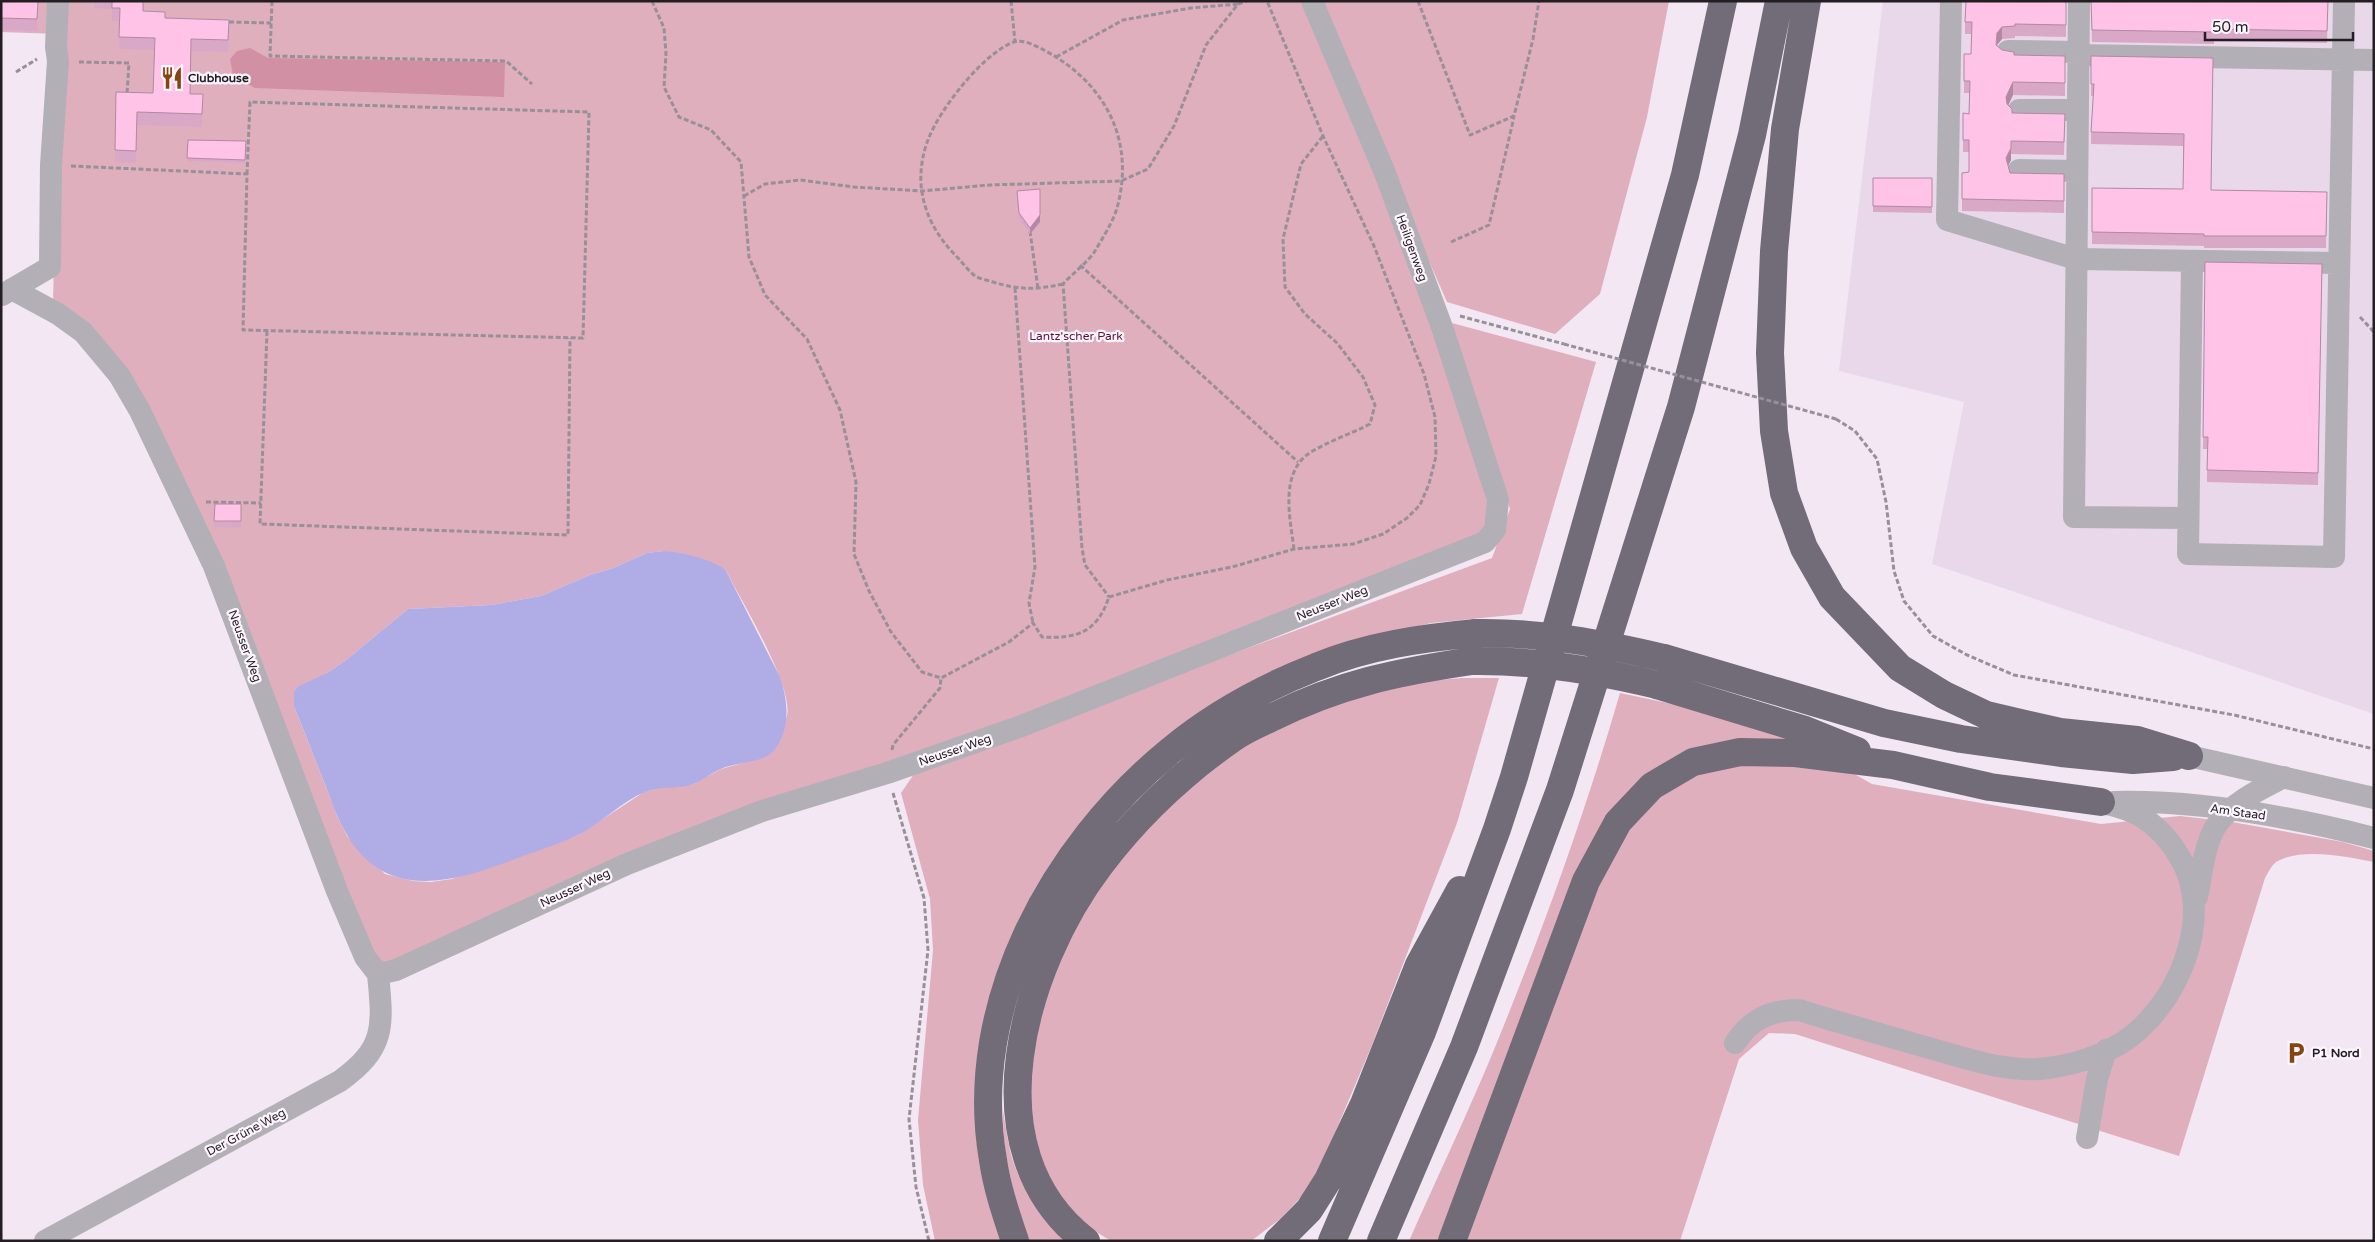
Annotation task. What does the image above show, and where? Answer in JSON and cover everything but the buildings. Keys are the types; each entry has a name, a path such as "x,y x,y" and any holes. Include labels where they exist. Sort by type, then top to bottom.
{"highway":[{"path":"1332,1241 1422,1032 1497,829 1685,175 1723,1"},
{"path":"1380,1241 1464,1047 1560,790 1681,406 1752,135 1779,1"},
{"path":"1807,1 1785,130 1774,251 1770,353 1774,431 1784,493 1804,548 1832,597 1900,668 1944,695 1986,715 2060,732 2138,740 2189,756"},
{"path":"1016,1241 1002,1203 992,1158 988,1102 990,1070 999,1014 1012,966 1036,917 1072,856 1123,794 1171,750 1219,717 1268,689 1317,666 1416,639 1476,633 1516,632 1580,640 1664,658 1884,723 1961,739 2061,753 2134,760 2189,756"},
{"path":"1086,1241 1072,1230 1050,1206 1032,1171 1020,1134 1017,1094 1021,1045 1034,992 1048,953 1066,919 1099,866 1139,817 1186,774 1234,736 1294,706 1347,685 1410,670 1472,661 1511,660 1576,667 1657,685 1805,730 1893,765"},
{"path":"1452,1241 1586,881 1618,822 1652,786 1693,762 1740,752 1795,753 1893,765 1990,787 2100,802"},
{"path":"1278,1241 1309,1210 1328,1180 1364,1104 1419,965 1460,889 1497,829"}],"street":[{"path":"6,292 50,268 51,165 58,61 56,48 58,1"},
{"name":"Heiligenweg","path":"1312,1 1390,171 1498,500"},
{"path":"1951,1 1946,220 2076,258 2339,263"},
{"path":"2079,1 2074,517 2188,518"},
{"path":"2192,260 2188,554 2334,557 2344,1"},
{"path":"2008,51 2374,60"},
{"path":"2019,110 2078,110"},
{"path":"2019,170 2077,171"},
{"name":"Neusser Weg","path":"6,292 68,320 83,332 119,374 140,411 214,566 242,635 337,891 365,956 378,974 396,970 645,857 762,811 887,773 1019,727 1485,542 1495,530 1498,500"},
{"path":"2189,756 2374,798"},
{"path":"1735,1043 1748,1026 1766,1015 1782,1010 1799,1010 2009,1068 2048,1068 2071,1064 2106,1050 2120,1043 2143,1025 2173,986 2184,960 2194,926 2196,903 2209,842 2217,823 2250,795 2284,777"},
{"name":"Am Staad","path":"2100,802 2150,801 2260,814 2374,838"},
{"path":"2100,802 2131,811 2153,825 2172,844 2184,863 2192,883 2196,903"},
{"name":"Der Grüne Weg","path":"45,1241 340,1081 359,1067 373,1050 380,1024 378,974"},
{"path":"2087,1138 2097,1079 2106,1050"}],"path":[{"path":"272,1 270,56 506,61 532,84"},
{"path":"652,1 664,28 666,53 664,86 679,117 711,130 741,162 749,257 766,296 808,339 840,410 856,482 854,554 869,591 891,632 922,672 941,678 1009,642 1033,623"},
{"path":"1011,1 1015,42"},
{"path":"1056,57 1122,20 1247,1"},
{"path":"1109,597 1167,580 1232,567 1294,549 1353,544 1383,534 1407,518 1420,505 1429,484 1436,456 1435,417 1424,374 1374,246 1323,136 1267,1"},
{"path":"1418,1 1470,135 1514,116"},
{"path":"1450,242 1489,225 1533,39 1540,1"},
{"path":"744,196 765,184 800,180 854,187 922,191 1028,184 1121,181 1148,169 1174,126 1206,45 1238,3"},
{"path":"228,22 271,23"},
{"path":"1015,42 1029,43 1056,57 1084,77 1111,114 1123,149 1117,209 1094,253 1063,284 1038,290 1015,288 976,277 943,242 930,222 922,191 923,156 928,138 937,122 975,69 992,55 1015,42"},
{"path":"58,61 129,63 127,100"},
{"path":"250,102 589,112 583,338 243,330 247,174 250,102"},
{"path":"1294,549 1289,512 1290,480 1298,462 1311,452 1370,424 1375,405 1363,377 1337,343 1304,314 1285,287 1283,239 1301,164 1323,136"},
{"path":"51,165 247,174"},
{"path":"1028,184 1028,189"},
{"path":"1030,230 1038,290"},
{"path":"1080,265 1298,462"},
{"path":"1063,284 1082,548 1085,564 1109,597"},
{"path":"1015,288 1035,567 1028,603 1033,623 1042,637 1063,638 1078,634 1092,627 1104,612 1109,597"},
{"path":"1435,309 1836,419 1855,431 1877,459 1886,502 1894,571 1904,601 1933,636 1967,655 2014,675 2234,715 2374,749"},
{"path":"267,331 260,524 568,535 570,338"},
{"path":"187,508 203,502 261,503"},
{"path":"929,1241 916,1187 909,1119 928,950 924,898 887,773 893,745 940,688 941,678"}],"shaded area":[{"path":"1883,1 2374,1 2374,714 1932,564 1964,402 1839,371"},
{"path":"250,48 268,58 505,62 504,97 255,88 233,75 230,59 237,51"},
{"path":"664,551 696,557 725,569 783,686 786,723 780,741 771,754 759,760 723,768 687,786 645,792 574,837 471,874 425,881 403,879 382,871 364,857 347,835 338,817 294,706 294,692 299,686 327,673 345,661 408,609 491,605 541,596 647,553"}],"green space":[{"name":"Lantz'scher Park","path":"1,1 1303,1 1428,302 1491,515 1492,530 394,967 372,959 169,462 53,303 59,34 1,32","holes":["664,551 725,569 764,642 782,685 787,703 787,716 781,732 765,757 721,769 693,784 660,787 644,792 580,834 452,879 431,882 413,881 385,874 347,836 338,818 294,706 327,673 345,661 408,609 491,605 541,596 647,553"]},
{"path":"1321,1 1669,1 1647,117 1600,294 1555,334 1447,302 1394,181"},
{"path":"1452,323 1596,362 1522,614 1431,623 1345,646 1267,675 1173,731 1116,784 1065,846 1021,916 977,1062 977,1134 1004,1241 935,1241 923,1185 918,1120 933,950 930,899 901,793 916,771 1492,558 1510,509"},
{"path":"1462,678 1499,678 1457,823 1372,1045 1326,1154 1306,1192 1280,1219 1251,1241 1112,1241 1097,1233 1072,1211 1053,1184 1046,1169 1036,1137 1031,1084 1036,1031 1051,980 1074,930 1103,884 1137,841 1175,802 1241,748 1286,723 1350,697 1400,685"},
{"path":"1620,693 1682,706 1786,735 1872,784 2101,824 2180,816 2232,822 2343,842 2374,851 2374,862 2311,854 2286,857 2276,862 2271,868 2265,878 2179,1156 1795,1034 1769,1033 1739,1059 1680,1241 1409,1241 1481,1080 1527,967 1576,831"},
{"path":"1003,1111 1011,1155 1022,1183 1042,1214 1066,1241 1028,1241 1007,1161"}],"place":[{"name":"Clubhouse","path":"172,78"},
{"name":"P1 Nord","path":"2296,1053"}]}
